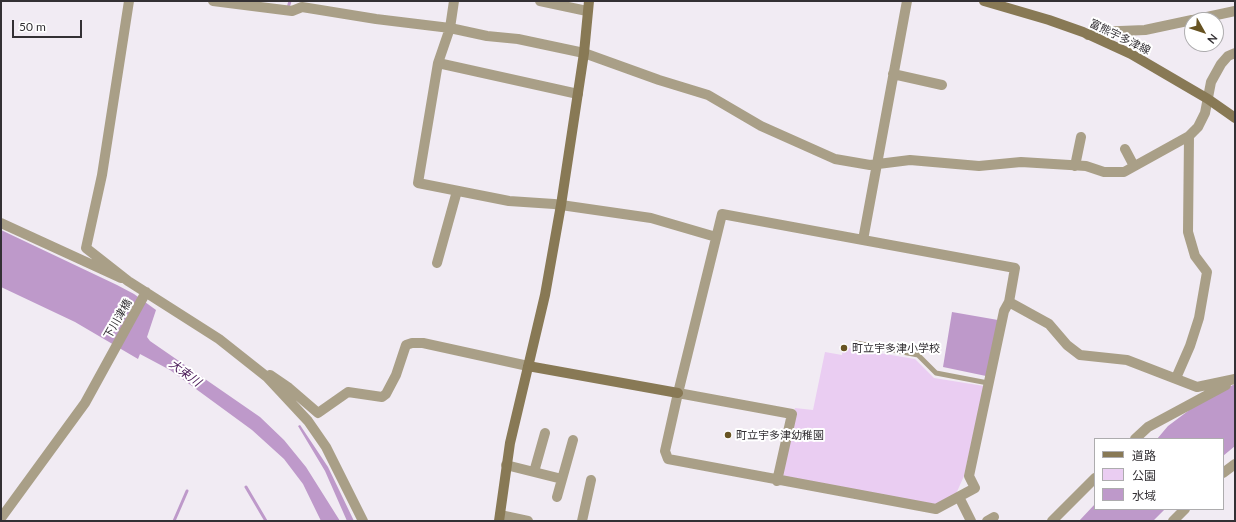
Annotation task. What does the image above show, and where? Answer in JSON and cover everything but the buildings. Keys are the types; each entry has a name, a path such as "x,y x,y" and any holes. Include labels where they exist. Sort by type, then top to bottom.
{"street":[{"path":"129,1 102,175 86,248 146,294 219,339 267,377 308,421 326,447 364,521"},
{"path":"213,1 292,11 302,6 376,19 450,28 487,36 518,39 584,53 659,80 708,95 761,126 835,159 870,165 910,160 979,166 1022,162 1086,166 1104,172 1124,172 1189,136 1198,127 1205,113 1211,82 1216,72 1228,56 1235,53"},
{"path":"454,1 450,28 438,63 418,183 509,200 561,205 651,218 716,237"},
{"path":"528,521 500,518 506,465 545,295 561,205 578,94 584,53 588,6 540,1"},
{"path":"864,240 876,165 907,1"},
{"name":"富熊宇多津線","path":"984,1 1049,20 1131,54 1208,99 1235,118"},
{"path":"1224,13 1235,11"},
{"path":"1088,35 1095,32 1145,30 1184,22"},
{"path":"438,63 578,94"},
{"path":"894,74 942,85"},
{"path":"1176,378 1190,346 1199,318 1207,272 1195,256 1188,232 1189,136"},
{"path":"1075,166 1081,137"},
{"path":"1125,149 1134,166"},
{"path":"437,263 457,191"},
{"path":"722,214 1015,268 1009,302 1004,311 988,383 969,476 975,488 936,509 777,481 668,459 665,451 716,237 722,214"},
{"path":"1,223 128,281"},
{"name":"下川津橋","path":"1,518 85,403 146,294"},
{"path":"1009,302 1049,324 1067,345 1080,355 1127,360 1198,387 1235,380"},
{"path":"267,377 271,375 277,378 318,413 348,392 382,397 386,394 396,375 406,345 412,343 423,343 528,366 792,414 777,481"},
{"path":"1136,438 1148,427 1235,380"},
{"path":"534,472 545,433"},
{"path":"557,497 573,440"},
{"path":"1224,472 1235,464"},
{"path":"506,465 562,479"},
{"path":"1052,521 1094,479"},
{"path":"582,521 591,480"},
{"path":"959,497 971,521"},
{"path":"1173,521 1184,510"}],"lane":[{"path":"856,343 918,355 936,373 988,383"}],"green space":[{"path":"843,347 915,359 934,378 984,386 964,476 955,496 936,505 782,478 795,408 813,410 825,352 842,355"}],"water":[{"name":"大束川","path":"1,230 117,285 134,294 156,310 147,337 150,341 260,417 284,440 306,467 340,521 321,521 303,484 284,459 252,430 170,370 140,354 138,359 75,322 1,287"},
{"path":"952,312 998,320 986,376 943,367"},
{"path":"1235,384 1235,446 1224,455 1224,438 1158,438 1168,426 1204,399"},
{"path":"300,425 328,467 354,521 347,521 325,471 298,426"},
{"path":"1094,505 1094,510 1164,510 1153,521 1079,521"}],"waterway":[{"path":"288,8 290,1"},
{"path":"246,487 266,521"},
{"path":"174,521 187,491"}],"place":[{"name":"町立宇多津小学校","path":"844,348"},
{"name":"町立宇多津幼稚園","path":"728,435"}]}
